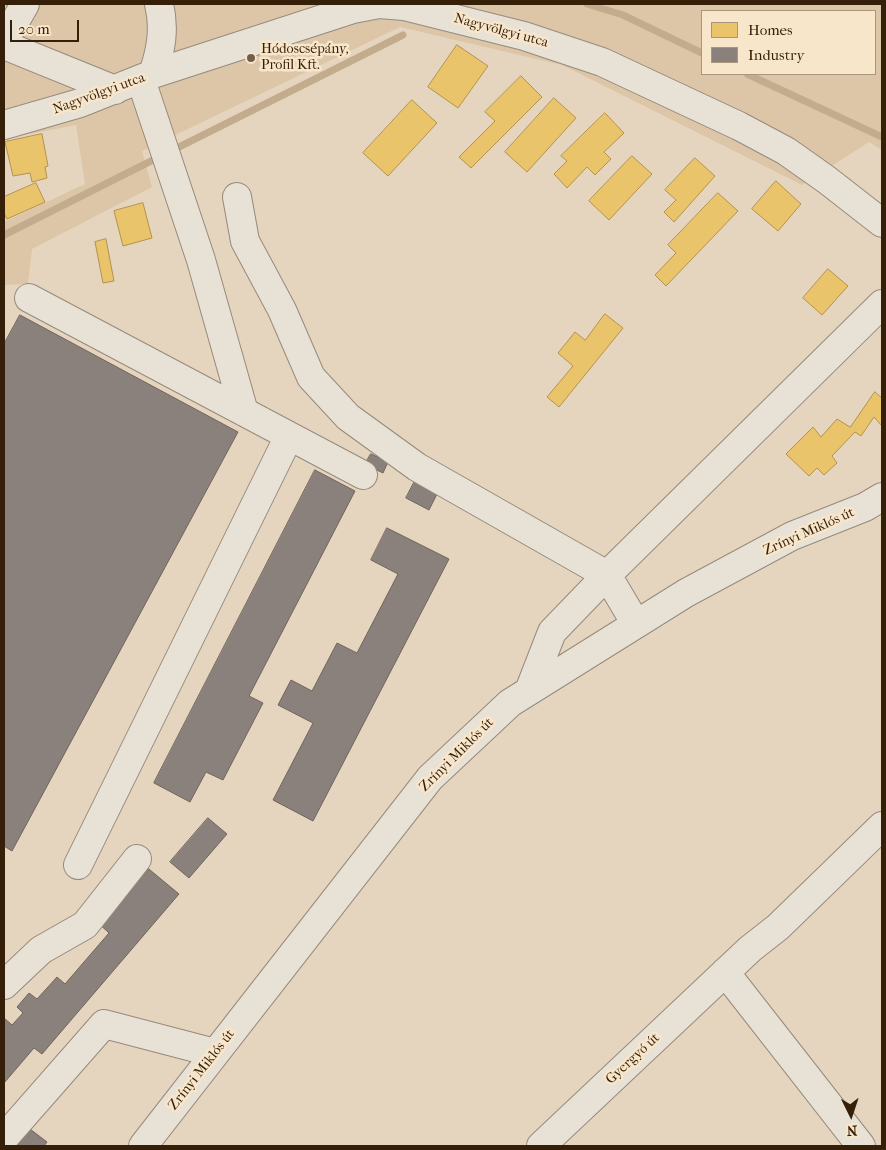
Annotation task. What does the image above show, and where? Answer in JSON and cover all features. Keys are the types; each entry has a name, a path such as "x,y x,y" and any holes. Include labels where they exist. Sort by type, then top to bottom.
{"street":[{"path":"4,41 25,4"},
{"path":"159,4 163,35 160,54 147,77 159,137 201,260 244,412"},
{"name":"Nagyvölgyi utca","path":"4,125 80,103 147,77 353,8 379,4 404,6 524,36 602,62 786,150 828,180 882,223"},
{"path":"4,45 115,90"},
{"path":"237,197 245,241 282,310 311,377 348,418 416,467 607,575 636,624"},
{"path":"29,298 362,475"},
{"path":"529,691 552,632 607,575 882,304"},
{"path":"78,865 289,436"},
{"name":"Zrínyi Miklós út","path":"143,1146 430,778 510,703 686,593 792,536 865,508 882,497"},
{"name":"Gyergyó út","path":"541,1146 750,949 778,928 882,826"},
{"path":"4,985 41,950 85,925 137,859"},
{"path":"725,972 861,1146"},
{"path":"4,1138 104,1024 215,1053"}],"shaded area":[{"path":"4,4 882,4 882,150 869,142 802,185 562,65 400,27 142,151 152,187 32,249 28,284 4,285 4,222 85,184 76,125 4,139"}],"building: Homes":[{"path":"457,45 488,66 458,108 428,87"},
{"path":"521,76 542,97 471,168 459,157 495,121 485,112"},
{"path":"554,98 576,118 527,172 505,152"},
{"path":"412,100 437,123 388,176 363,153"},
{"path":"605,113 624,133 604,152 611,159 595,175 587,167 567,188 554,174 567,161 561,156"},
{"path":"42,134 48,166 45,167 47,178 32,182 30,173 13,176 5,142"},
{"path":"632,156 652,174 609,220 589,201"},
{"path":"695,158 715,176 674,222 664,212 676,200 665,190"},
{"path":"776,181 801,204 778,231 752,209"},
{"path":"36,183 45,202 7,219 4,213 4,197"},
{"path":"718,193 738,211 666,286 655,275 676,253 668,245"},
{"path":"143,203 152,238 123,246 114,211"},
{"path":"106,239 114,281 103,283 95,242"},
{"path":"828,269 848,286 822,315 803,298"},
{"path":"605,314 623,328 559,407 547,397 573,366 558,353 575,332 585,340"},
{"path":"875,392 882,398 882,426 874,417 861,436 855,432 832,456 837,463 824,475 817,468 809,476 786,454 813,427 821,437 837,419 850,427"}],"building: Industry":[{"path":"20,315 238,432 12,851 4,846 4,344"},
{"path":"371,454 388,462 383,473 365,464"},
{"path":"315,470 355,491 249,696 263,703 223,780 206,772 190,802 154,783"},
{"path":"417,477 440,488 429,510 406,498"},
{"path":"387,528 449,559 313,821 273,800 313,723 278,705 291,680 312,691 337,643 357,653 398,574 371,560"},
{"path":"208,818 227,834 189,878 170,862"},
{"path":"144,865 179,894 42,1054 34,1048 4,1083 4,1018 12,1025 23,1013 17,1007 29,993 37,999 57,977 65,984 109,933 96,921"},
{"path":"22,1123 47,1142 44,1146 4,1146"}],"waterway":[{"path":"587,4 623,15 701,53"},
{"path":"171,151 403,35"},
{"path":"749,75 882,137"},
{"path":"4,235 161,156"}],"place":[{"name":"Hódoscsépány, Profil Kft.","path":"251,58"}]}
